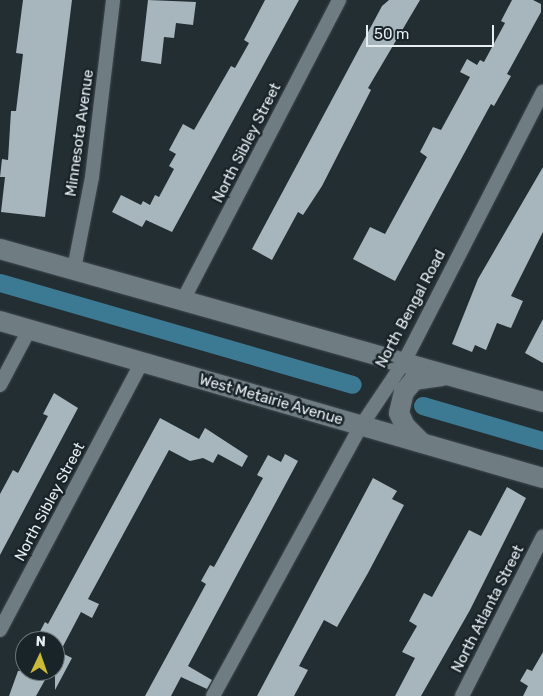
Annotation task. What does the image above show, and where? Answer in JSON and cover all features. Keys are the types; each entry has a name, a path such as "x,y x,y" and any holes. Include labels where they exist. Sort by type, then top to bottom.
{"main road":[{"path":"0,249 543,402"},
{"name":"West Metairie Avenue","path":"0,321 543,478"},
{"path":"424,444 405,426 399,413 404,392 414,380 434,376 459,378"}],"street":[{"name":"Minnesota Avenue","path":"74,269 92,177 113,0"},
{"name":"North Sibley Street","path":"183,300 339,0"},
{"name":"North Bengal Road","path":"213,696 361,426 404,362 543,92"},
{"path":"0,384 29,330"},
{"name":"North Sibley Street","path":"0,630 142,362"},
{"name":"North Atlanta Street","path":"462,696 543,536"}],"building":[{"path":"23,0 72,0 45,217 1,212 5,177 0,177 2,159 8,160 11,111 16,111 23,54 16,53"},
{"path":"148,0 196,2 193,25 176,23 174,38 164,37 161,64 141,61"},
{"path":"265,0 299,0 172,232 146,220 142,227 112,212 121,195 141,205 143,201 150,205 155,195 159,197 174,169 169,166 176,154 169,150 183,124 194,130 231,66 235,68 249,43 244,40"},
{"path":"389,0 420,0 368,88 371,90 322,186 303,215 298,212 272,260 252,249 382,6"},
{"path":"512,0 533,0 541,4 541,12 507,74 511,76 494,106 491,104 395,281 353,259 370,227 385,234 427,157 420,152 433,127 441,130 470,77 460,72 467,59 477,65 480,60 484,62 505,23 501,21"},
{"path":"543,167 543,232 511,296 523,301 511,328 497,323 486,350 475,345 472,352 452,344 478,279"},
{"path":"543,319 543,363 525,353"},
{"path":"54,393 78,408 0,555 0,494 13,470 18,473 48,416 43,414"},
{"path":"160,418 199,439 205,428 248,456 242,467 218,454 213,463 203,458 190,461 169,450 88,599 99,604 92,618 81,612 65,642 65,631 40,631 45,622 48,624"},
{"path":"285,454 298,461 188,666 212,680 207,689 181,677 171,696 145,696 206,584 201,581 210,565 214,567 263,478 257,475 268,455 281,462"},
{"path":"373,478 397,491 392,499 404,505 368,573 337,627 324,620 299,666 308,670 294,696 257,696"},
{"path":"507,487 526,498 470,610 421,696 395,696 415,658 402,652 417,626 409,621 424,593 432,597 469,530 481,536"},
{"path":"543,652 543,696 523,696 528,686 520,681 527,669 532,671"},
{"path":"65,654 72,658 65,671"},
{"path":"15,679 15,681 44,681 36,696 9,696"},
{"path":"55,681 60,681 55,690"}],"waterway":[{"path":"0,283 353,385"},
{"path":"423,406 543,441"}]}
